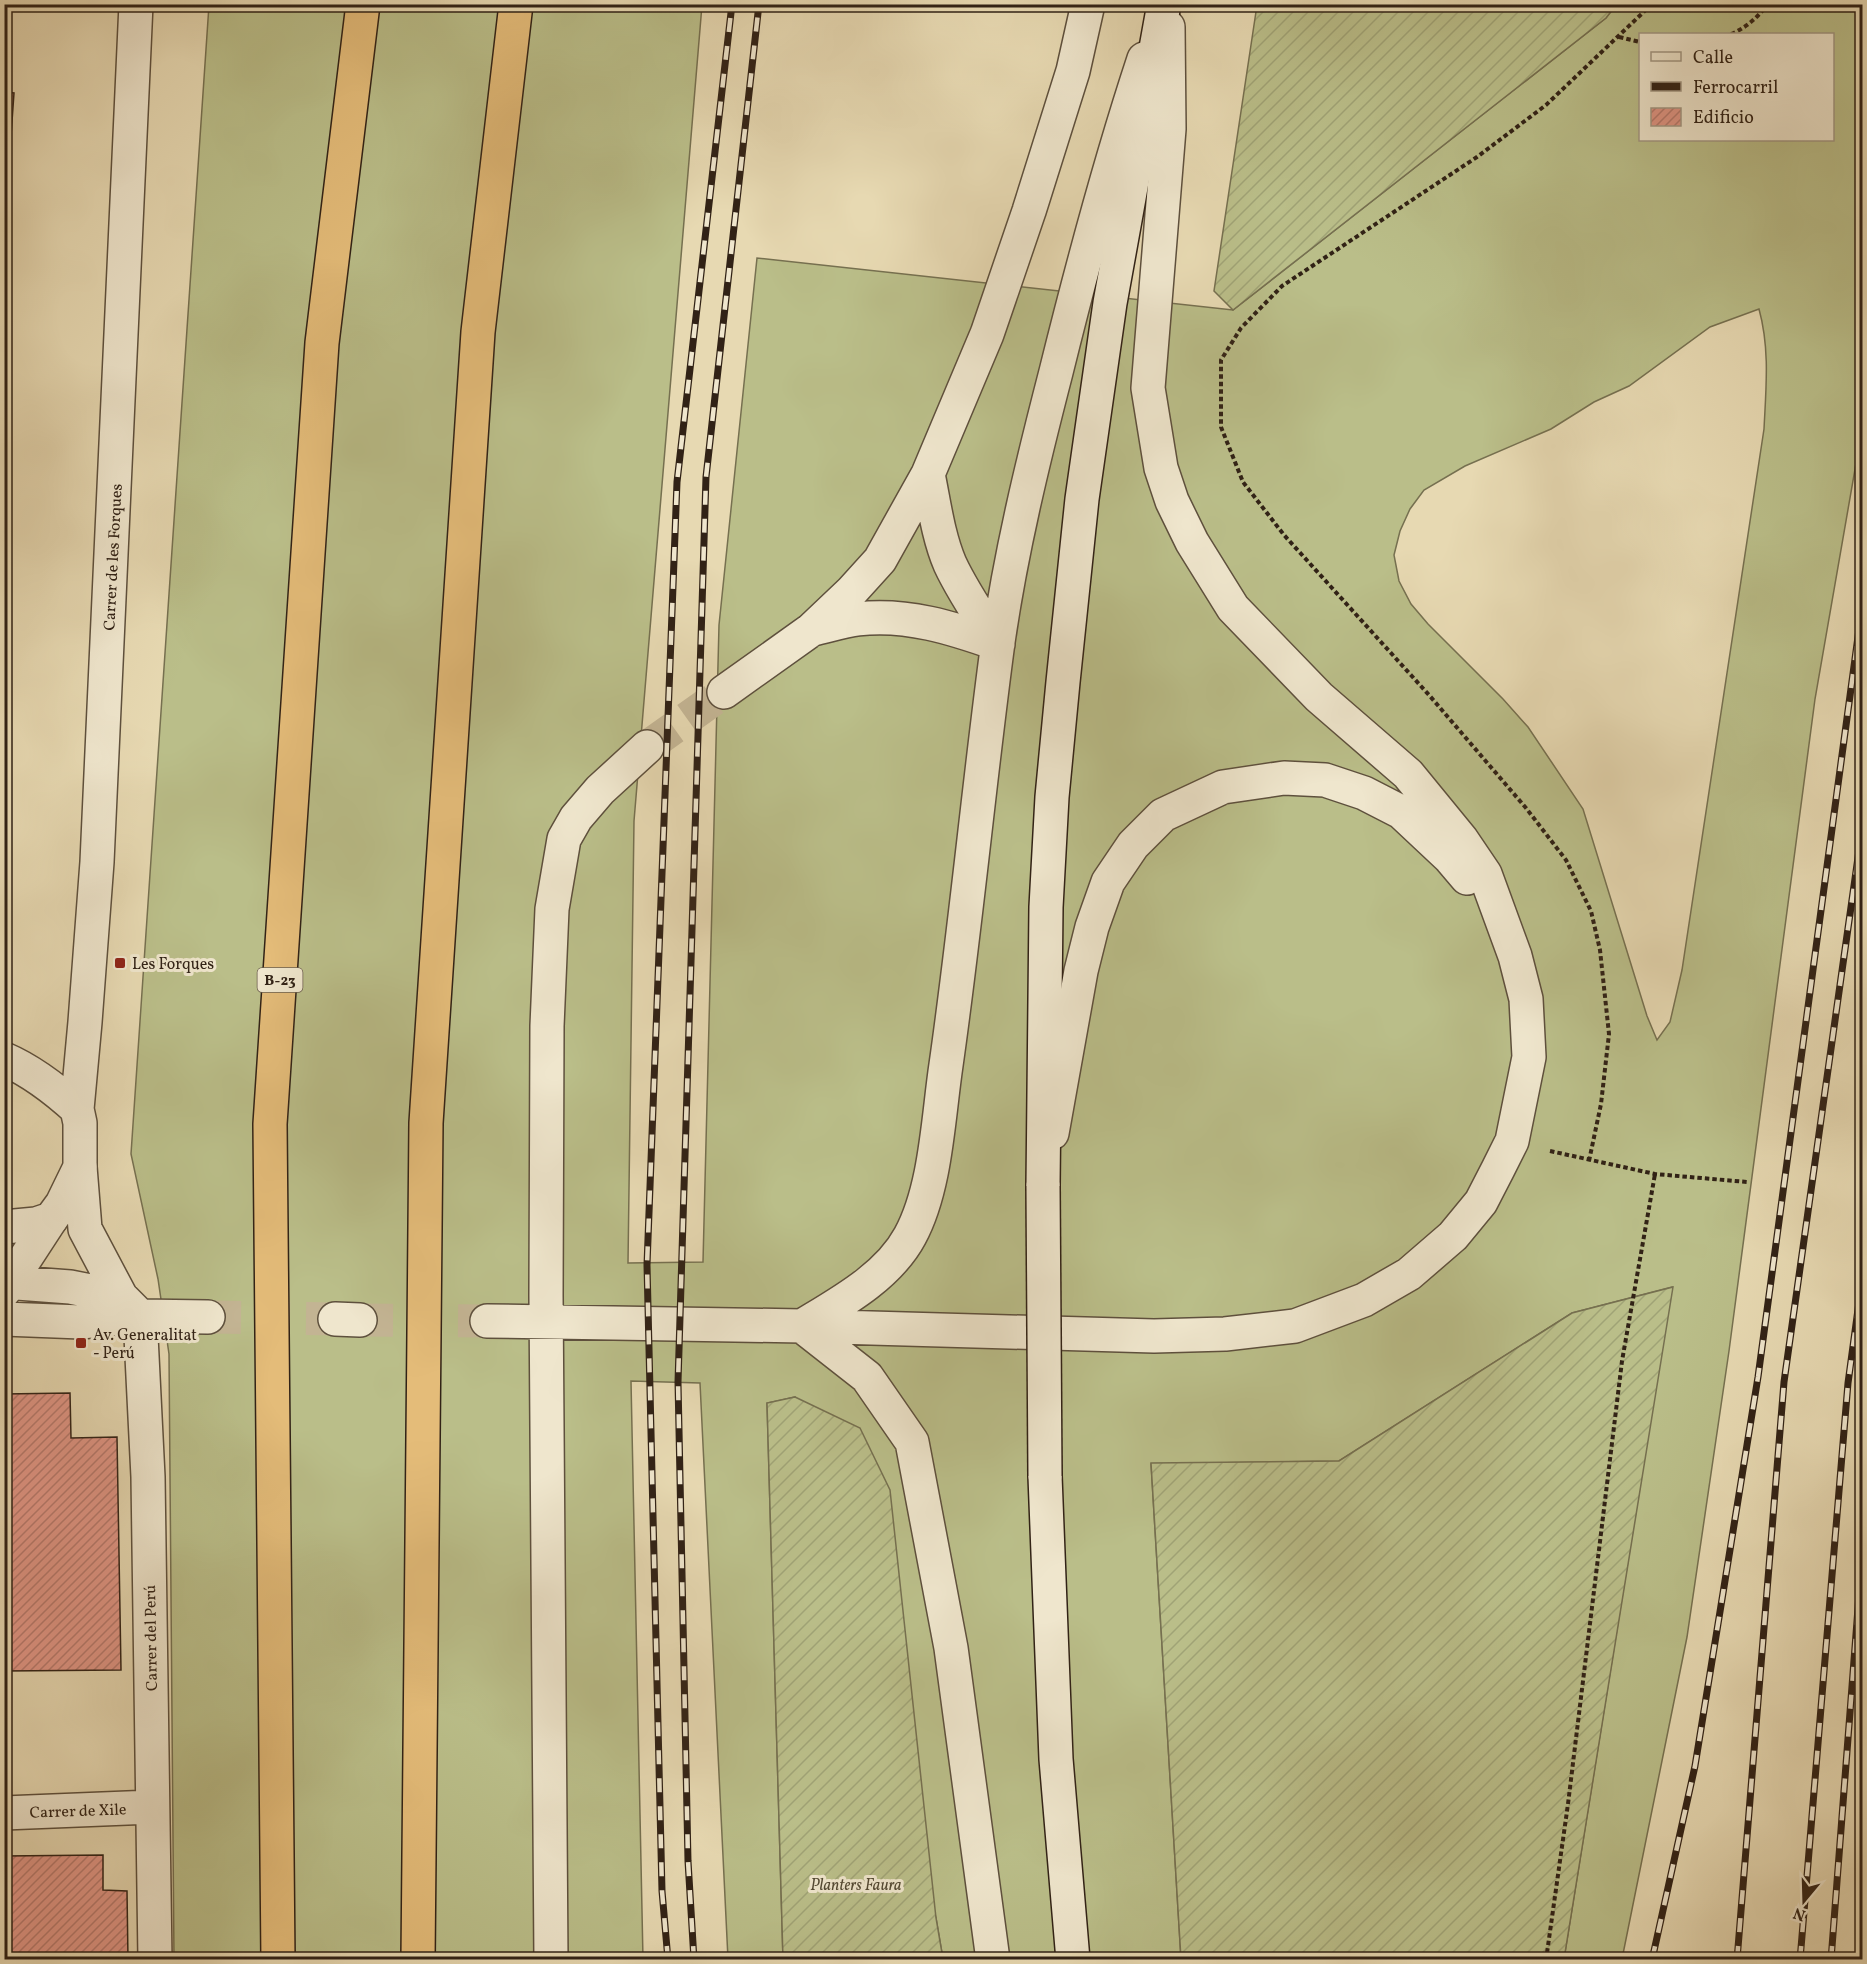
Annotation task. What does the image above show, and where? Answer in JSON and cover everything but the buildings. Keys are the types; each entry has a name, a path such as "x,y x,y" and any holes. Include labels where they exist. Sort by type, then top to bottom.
{"highway":[{"name":"B-23","path":"278,1959 270,1124 322,343 363,4"},
{"path":"418,1959 426,1123 477,332 516,4"}],"street":[{"name":"Carrer de les Forques","path":"6,1285 62,1204 80,1167 77,1109 86,1022 97,862 136,4"},
{"path":"724,692 811,630 851,592 880,560 928,474 987,334 1029,212 1073,71 1088,4"},
{"path":"802,1326 857,1292 893,1260 910,1237 928,1191 1005,593 1043,420 1077,285 1118,139 1165,4"},
{"path":"487,1321 802,1326 1154,1336 1225,1334 1294,1326 1364,1300 1409,1274 1453,1236 1481,1202 1512,1141 1529,1057 1526,999 1515,956 1485,874 1462,840 1407,774 1320,697 1233,608 1192,542 1172,501 1161,468 1148,388 1169,129 1165,4"},
{"path":"1073,1959 1056,1759 1045,1476 1043,1186 1046,907 1052,797 1082,500 1107,325 1165,4"},
{"path":"928,474 940,532 950,564 974,608 998,644"},
{"path":"811,630 858,619 906,618 957,630 998,644"},
{"path":"551,1959 546,1323 547,1026 552,909 564,839 576,818 600,790 647,747"},
{"path":"1043,1186 1081,971 1092,927 1108,882 1133,845 1163,815 1223,788 1284,778 1325,780 1365,793 1401,812 1450,858 1502,917"},
{"path":"4,1059 20,1066 54,1088 77,1109"},
{"path":"80,1167 85,1229 130,1307"},
{"path":"4,1227 36,1224 51,1219"},
{"path":"6,1285 70,1287 130,1307 208,1317"},
{"path":"4,1319 81,1322 130,1307"},
{"name":"Carrer del Perú","path":"130,1307 148,1477 155,1959"},
{"path":"802,1326 867,1377 912,1442 951,1648 993,1959"},
{"name":"Carrer de Xile","path":"4,1813 152,1807"}],"path":[{"path":"1652,4 1546,105 1477,157 1282,286 1241,328 1221,360 1221,427 1243,482 1284,535 1429,695 1526,808 1566,860 1590,911 1600,950 1608,1034 1602,1104 1589,1161 1656,1174 1747,1182"},
{"path":"1733,33 1761,14 1768,4"},
{"path":"1618,37 1639,42"},
{"path":"1546,1959 1569,1804 1622,1361 1656,1174"}],"green space":[{"path":"1257,4 1616,5 1606,18 1233,310 1214,291"},
{"path":"209,5 702,5 634,821 628,1263 703,1262 719,625 757,258 1233,310 1606,18 1616,5 1862,5 1862,429 1815,699 1729,1351 1687,1637 1622,1959 1564,1959 1672,1287 1572,1313 1339,1461 1151,1464 1181,1959 943,1959 936,1918 795,1397 767,1403 783,1959 728,1959 700,1383 631,1381 643,1959 174,1959 169,1354 158,1279 131,1154","holes":["1759,309 1766,354 1764,429 1682,970 1670,1022 1657,1040 1647,1016 1583,809 1528,727 1411,604 1399,581 1394,555 1400,531 1410,509 1424,490 1465,466 1551,429 1594,402 1629,386 1710,327"]},
{"path":"1673,1287 1564,1959 1181,1959 1151,1463 1339,1461 1572,1313"},
{"name":"Planters Faura","path":"795,1397 860,1428 890,1490 936,1918 943,1959 783,1959 767,1403"}],"tunnel":[{"path":"647,747 724,692"},
{"path":"208,1317 335,1319"},
{"path":"360,1320 487,1321"}],"railway":[{"path":"668,1960 662,1891 647,1265 677,482 732,4"},
{"path":"694,1960 688,1861 678,1382 706,477 759,4"},
{"path":"1652,1960 1695,1766 1758,1377 1862,607"},
{"path":"1737,1960 1784,1382 1862,829"},
{"path":"1800,1960 1848,1383 1862,1280"},
{"path":"1831,1960 1862,1556"}],"place":[{"name":"Les Forques","path":"120,963"},
{"name":"Av. Generalitat - Perú","path":"81,1343"}]}
